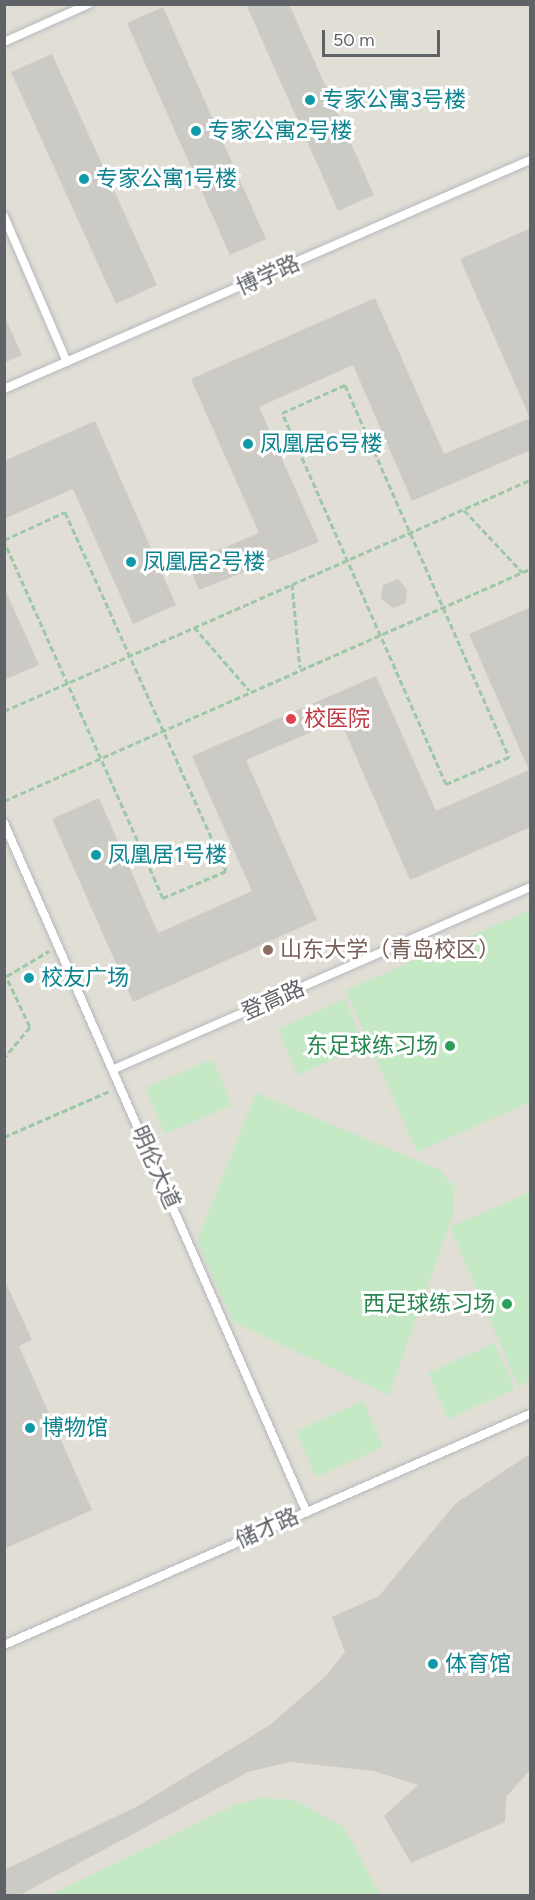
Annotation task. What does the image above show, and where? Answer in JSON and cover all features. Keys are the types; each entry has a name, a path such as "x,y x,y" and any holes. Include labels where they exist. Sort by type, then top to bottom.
{"lane":[{"path":"4,42 89,4"},
{"name":"博学路","path":"4,389 531,160"},
{"path":"4,216 67,362"},
{"name":"明伦大道","path":"4,823 114,1069 306,1511"},
{"name":"登高路","path":"114,1069 531,887"},
{"name":"储才路","path":"4,1645 531,1414"}],"path":[{"path":"345,385 509,757 446,784 347,560 282,413 345,385"},
{"path":"4,711 531,480"},
{"path":"463,509 522,572"},
{"path":"65,512 226,871 163,898 4,541 65,512"},
{"path":"4,801 100,755 531,568"},
{"path":"292,584 300,668"},
{"path":"194,627 249,690"},
{"path":"4,1058 30,1028 6,974 59,946"},
{"path":"4,1137 121,1086"}],"shaded area":[{"name":"山东大学（青岛校区）","path":"5,5 530,5 530,1895 5,1895"}],"green space":[{"name":"东足球练习场","path":"530,910 530,1102 417,1152 346,990"},
{"path":"345,999 365,1045 298,1075 278,1029"},
{"path":"212,1059 232,1105 165,1134 145,1088"},
{"path":"256,1093 440,1170 455,1188 453,1215 389,1395 233,1322 197,1241"},
{"name":"西足球练习场","path":"530,1192 530,1380 518,1386 450,1227"},
{"path":"494,1343 515,1389 448,1419 428,1373"},
{"path":"363,1401 383,1447 316,1477 296,1431"},
{"path":"259,1798 294,1800 344,1827 380,1895 50,1895 235,1805"}],"building":[{"name":"专家公寓3号楼","path":"246,4 289,4 374,195 338,211"},
{"name":"专家公寓2号楼","path":"163,7 266,239 230,255 127,23"},
{"name":"专家公寓1号楼","path":"52,54 157,285 116,304 11,72"},
{"name":"凤凰居6号楼","path":"531,228 531,450 412,501 353,365 259,407 319,542 199,590 188,563 259,533 191,379 375,298 444,454 530,418 460,259"},
{"path":"4,315 22,355 4,363"},
{"name":"凤凰居2号楼","path":"95,421 176,605 133,624 73,489 4,519 4,461"},
{"path":"398,579 407,590 406,603 393,608 381,599 383,585"},
{"path":"4,587 39,665 4,680"},
{"path":"531,607 531,827 410,880 340,720 246,760 317,920 133,1002 52,819 99,798 158,933 252,891 192,756 376,676 436,811 529,770 469,634"},
{"name":"博物馆","path":"4,1279 32,1340 19,1346 92,1510 4,1549"},
{"name":"体育馆","path":"531,1453 531,1769 506,1797 505,1822 411,1863 384,1816 418,1785 374,1771 290,1762 248,1772 18,1896 4,1896 4,1870 138,1806 270,1725 326,1676 345,1652 332,1617 379,1596 455,1504"}],"place":[{"name":"专家公寓3号楼","path":"310,100"},
{"name":"专家公寓2号楼","path":"196,131"},
{"name":"专家公寓1号楼","path":"84,179"},
{"name":"凤凰居6号楼","path":"248,444"},
{"name":"凤凰居2号楼","path":"131,562"},
{"name":"校医院","path":"291,719"},
{"name":"凤凰居1号楼","path":"96,855"},
{"name":"山东大学（青岛校区）","path":"268,950"},
{"name":"校友广场","path":"29,978"},
{"name":"东足球练习场","path":"450,1046"},
{"name":"西足球练习场","path":"507,1304"},
{"name":"博物馆","path":"30,1428"},
{"name":"体育馆","path":"433,1664"}]}
